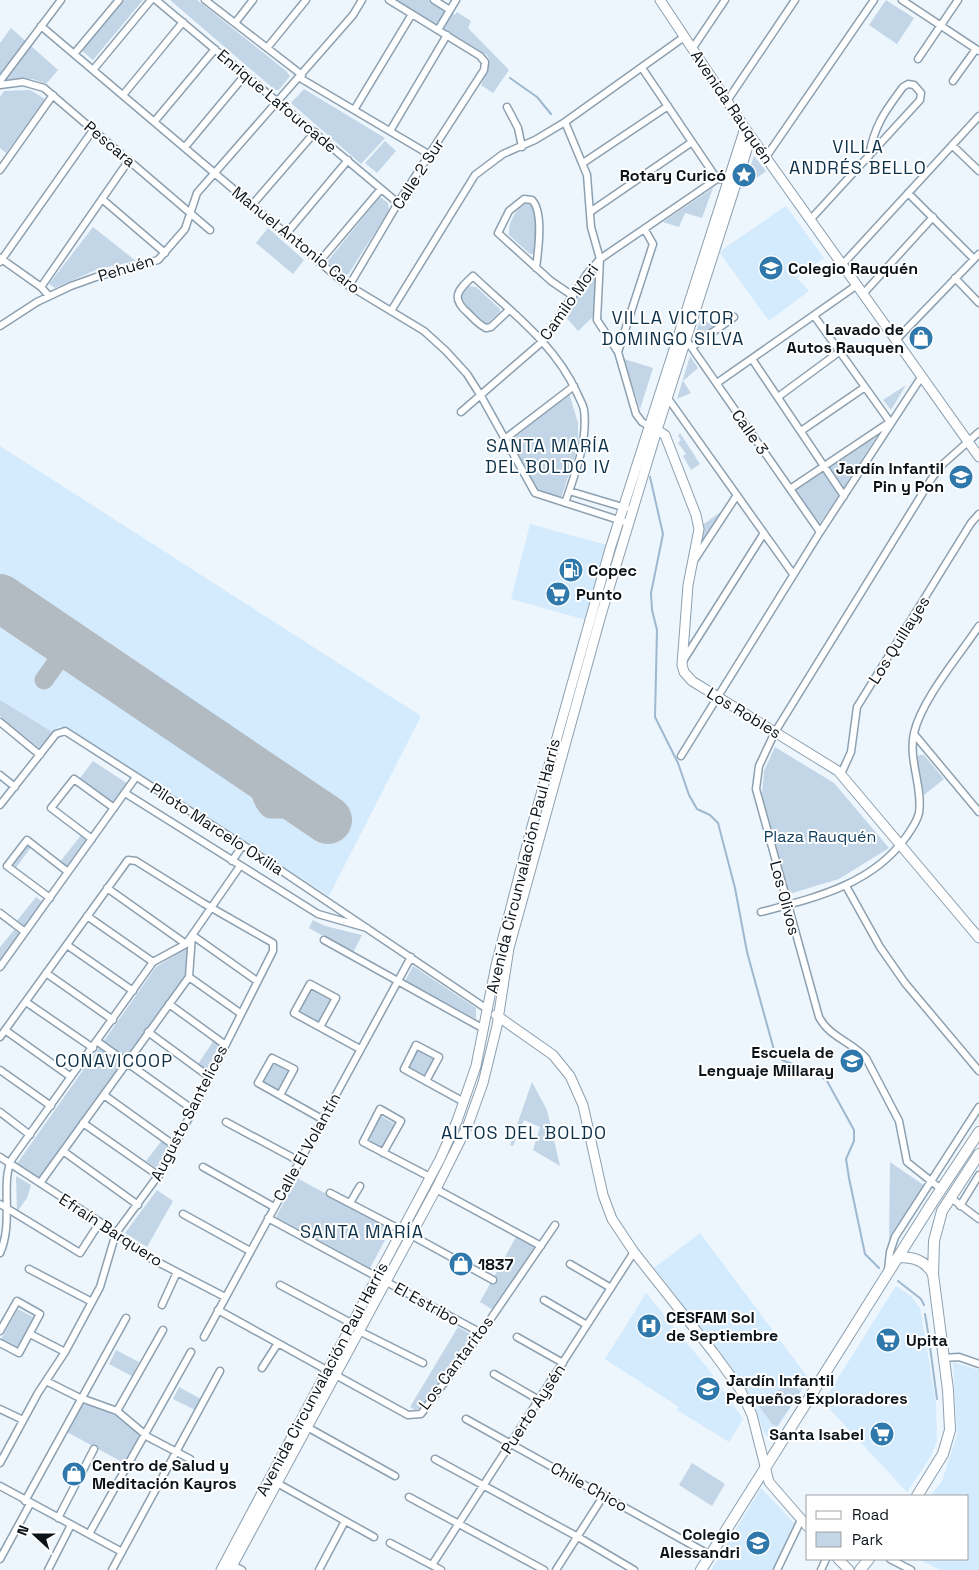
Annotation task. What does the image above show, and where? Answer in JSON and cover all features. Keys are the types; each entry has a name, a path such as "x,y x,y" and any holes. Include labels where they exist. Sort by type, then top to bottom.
{"main road":[{"name":"Avenida Rauquén","path":"662,1 751,137 979,457"},
{"name":"Avenida Circunvalación Paul Harris","path":"221,1570 430,1177 449,1140 464,1102 484,1029 503,937 551,753 733,180 745,128"},
{"name":"Avenida Circunvalación Paul Harris","path":"733,180 751,137"},
{"name":"Avenida Circunvalación Paul Harris","path":"653,429 667,398 683,336"},
{"path":"653,429 665,435 696,515 698,529 694,560 688,585 682,661"},
{"name":"Avenida Circunvalación Paul Harris","path":"231,1567 436,1189 464,1135 478,1100 499,1017 510,948 624,521"},
{"name":"Los Robles","path":"682,661 684,672 688,679 841,774 979,938"},
{"name":"Piloto Marcelo Oxilia","path":"488,1009 553,1055 570,1076 583,1105 606,1204 616,1226 740,1390 752,1415 764,1470 776,1492 806,1525"},
{"path":"701,1570 888,1272 979,1132"},
{"path":"942,1211 979,1154"},
{"path":"918,1495 943,1454 950,1430 948,1390 933,1274 934,1241 942,1211 941,1189"},
{"path":"898,1257 918,1260 927,1266 933,1274"},
{"path":"839,1560 848,1570"},
{"path":"860,1570 868,1560"}],"street":[{"path":"0,81 61,0"},
{"path":"74,54 119,0"},
{"path":"93,70 151,0"},
{"name":"Enrique Lafourcade","path":"156,0 398,203"},
{"path":"205,0 301,76 430,156"},
{"path":"235,23 253,0"},
{"path":"267,48 306,0"},
{"name":"Pehuén","path":"0,326 50,296 96,277 154,262 165,253 185,229 197,193 301,76 353,15 362,0"},
{"path":"389,0 447,36 390,131"},
{"path":"434,0 450,10"},
{"path":"438,30 456,0"},
{"path":"692,49 725,0"},
{"path":"727,101 795,0"},
{"path":"766,157 874,0"},
{"path":"902,0 978,50 953,81"},
{"path":"918,59 958,0"},
{"path":"354,110 412,14"},
{"path":"123,95 183,22"},
{"name":"Manuel Antonio Caro","path":"41,26 319,262 349,286 424,331 446,351 467,374 481,396 506,438 532,490 539,495 624,521"},
{"name":"Calle 2 Sur","path":"349,286 398,203 484,70 485,62 480,56 447,36"},
{"path":"390,311 475,175 491,162 522,147 565,122 684,37"},
{"path":"154,122 215,49"},
{"path":"642,68 717,179 733,180"},
{"path":"185,147 245,75"},
{"name":"Pescara","path":"0,85 28,82 44,88 210,230"},
{"path":"810,220 869,156 920,100 921,93 914,85 908,84 903,87 878,123 872,134 869,156"},
{"path":"0,170 53,95"},
{"path":"583,163 668,106"},
{"path":"507,107 518,128 522,147"},
{"path":"842,265 979,116"},
{"path":"565,122 587,175 594,241 600,259 597,320 618,352 636,414 653,429"},
{"path":"50,296 41,287 1,260 93,130"},
{"path":"252,206 315,132"},
{"path":"590,212 692,142"},
{"path":"952,145 979,171"},
{"path":"41,287 129,160"},
{"path":"286,234 348,160"},
{"name":"Camilo Mori","path":"461,412 543,341 600,259 717,179"},
{"path":"319,262 381,189"},
{"path":"896,340 977,256 908,193"},
{"path":"102,199 165,253"},
{"path":"536,268 540,241 534,202 524,199 515,205 505,218 498,233 536,268 573,296"},
{"path":"863,294 933,217"},
{"path":"618,352 653,244 645,230"},
{"path":"508,310 489,328 481,326 460,307 457,302 457,296 473,276 543,341 559,361 574,386 584,408 584,436 565,503"},
{"path":"955,278 979,303"},
{"path":"717,382 815,317 857,285"},
{"path":"692,347 734,317"},
{"path":"815,317 890,422"},
{"name":"Calle 3","path":"683,336 717,382 820,532"},
{"path":"778,397 839,352"},
{"path":"752,359 844,496"},
{"path":"681,756 793,574 890,422 922,376"},
{"path":"506,438 574,386"},
{"path":"801,430 865,387"},
{"path":"667,398 793,574"},
{"path":"790,490 890,422"},
{"name":"Los Olivos","path":"941,1189 907,1162 899,1121 866,1058 860,1051 823,1025 787,905 756,789 759,766 775,732 932,478 944,464 979,432"},
{"path":"569,491 628,508"},
{"path":"694,560 737,495"},
{"name":"Los Quillayes","path":"841,774 851,752 854,719 860,702 979,514"},
{"path":"682,661 764,533"},
{"path":"760,912 846,886 887,860 900,846 914,826 919,813 913,758 914,734 922,710 979,626"},
{"path":"0,722 40,755 0,805"},
{"name":"Piloto Marcelo Oxilia","path":"40,755 61,731 67,732 242,844 488,1009"},
{"path":"914,734 979,812"},
{"path":"0,775 15,787"},
{"path":"1,965 136,777"},
{"path":"92,839 52,808 74,779 114,808"},
{"name":"Piloto Marcelo Oxilia","path":"125,793 318,914 372,930"},
{"path":"50,898 7,866 27,840 68,872"},
{"path":"232,861 242,844"},
{"path":"0,1037 130,859 211,907"},
{"path":"0,1251 7,1231 10,1164 153,962 186,944 240,866"},
{"path":"846,886 880,946 905,983 979,1071"},
{"path":"107,888 186,944"},
{"name":"Augusto Santelices","path":"0,1463 46,1381 65,1352 103,1281 116,1233 160,1176 274,945 271,940 211,907"},
{"path":"0,913 25,932"},
{"path":"87,916 153,962"},
{"path":"40,1183 188,977 192,935"},
{"path":"192,935 257,981"},
{"path":"324,940 484,1029"},
{"path":"67,945 133,991"},
{"name":"Calle El Volantín","path":"204,1337 411,957"},
{"path":"46,973 113,1020"},
{"path":"188,977 240,1013"},
{"path":"320,1027 336,998 310,984 294,1013 360,1049"},
{"path":"26,1002 92,1048"},
{"path":"169,1004 224,1044"},
{"path":"5,1030 71,1077"},
{"path":"148,1032 208,1076"},
{"path":"98,1042 126,1064 192,1109"},
{"path":"426,1081 439,1057 416,1045 404,1069 464,1102"},
{"path":"280,1095 294,1070 272,1058 258,1084 322,1119"},
{"path":"0,1070 51,1106"},
{"path":"104,1094 175,1146"},
{"path":"888,1272 890,1252 895,1237 979,1108"},
{"path":"383,1153 401,1121 380,1110 363,1142 383,1153 430,1177"},
{"path":"0,1112 30,1134"},
{"path":"226,1122 299,1162"},
{"path":"83,1123 160,1176"},
{"path":"63,1151 138,1205"},
{"name":"Efraín Barquero","path":"0,1157 100,1222 150,1258 225,1297"},
{"path":"203,1167 274,1207"},
{"path":"960,1206 979,1175"},
{"path":"350,1203 360,1186"},
{"path":"436,1189 541,1246"},
{"path":"330,1193 401,1230"},
{"path":"951,1198 979,1219"},
{"path":"0,1204 80,1253 100,1222"},
{"path":"183,1214 250,1251"},
{"name":"El Estribo","path":"268,1218 480,1333"},
{"name":"Los Cantaritos","path":"218,1310 408,1415 421,1414 555,1225"},
{"path":"411,1235 493,1280"},
{"name":"Puerto Aysén","path":"432,1565 634,1252"},
{"path":"570,1264 611,1288"},
{"path":"29,1269 92,1302"},
{"path":"162,1305 177,1272"},
{"path":"280,1285 351,1323"},
{"path":"544,1300 587,1325"},
{"path":"0,1331 17,1301 40,1314 18,1353 0,1343"},
{"path":"0,1559 81,1398 126,1318"},
{"path":"117,1411 163,1330"},
{"path":"359,1331 423,1363"},
{"path":"30,1334 65,1352"},
{"path":"518,1337 563,1363"},
{"path":"262,1368 278,1343"},
{"path":"88,1534 191,1352"},
{"path":"943,1358 959,1357 979,1364"},
{"path":"112,1570 220,1371"},
{"path":"494,1374 539,1400"},
{"path":"46,1381 81,1398 117,1411 126,1416 144,1434 190,1458"},
{"path":"0,1409 24,1420"},
{"name":"Chile Chico","path":"466,1419 710,1555"},
{"path":"307,1427 395,1476"},
{"path":"58,1518 94,1449"},
{"path":"435,1459 578,1536 634,1570"},
{"path":"277,1483 374,1538"},
{"path":"0,1486 122,1552"},
{"path":"556,1570 604,1495"},
{"path":"409,1497 544,1570"},
{"path":"776,1570 801,1520"},
{"path":"319,1570 345,1521"},
{"path":"48,1570 71,1525"},
{"path":"390,1543 441,1570"},
{"path":"892,1560 911,1570"},
{"path":"231,1567 242,1570"}],"shaded area":[{"name":"Colegio Rauquén","path":"786,206 824,258 797,278 809,291 769,321 719,252"},
{"path":"0,446 421,716 329,896 153,782 59,726 54,733 0,700"},
{"name":"Jardín Infantil Pin y Pon","path":"959,471 963,471 967,477 963,483 959,483 955,479 955,475"},
{"path":"530,524 607,545 586,620 511,599"},
{"path":"700,1233 809,1379 771,1438 765,1435 754,1406 715,1347 654,1268"},
{"path":"896,1286 911,1296 920,1308 936,1403 937,1441 931,1456 907,1492 823,1402"},
{"name":"CESFAM Sol de Septiembre","path":"646,1293 710,1371 743,1419 729,1442 677,1410 679,1407 605,1359"},
{"path":"953,1362 979,1370 979,1570 940,1570 921,1560 969,1560 969,1495 931,1495 942,1481 957,1435"},
{"name":"Colegio Alessandri","path":"761,1488 797,1526 775,1570 711,1570"}],"green space":[{"path":"123,0 143,0 93,60 81,50"},
{"path":"170,0 197,0 290,76 279,90 275,90"},
{"path":"396,0 429,0 455,15 457,12 471,21 468,28 509,70 493,93 481,85 490,61 487,55"},
{"path":"886,0 914,18 897,44 869,25"},
{"path":"11,28 58,70 46,84 33,79 0,81 0,43"},
{"path":"304,89 385,138 361,164 291,103"},
{"path":"30,90 45,99 6,153 0,148 0,97 4,91"},
{"path":"385,141 396,151 377,173 365,163"},
{"path":"754,156 766,171 742,189"},
{"path":"713,188 702,218 685,213 679,227 663,222"},
{"path":"380,197 388,203 389,210 349,273 345,276 327,262"},
{"path":"527,203 533,207 537,250 533,254 530,254 509,235 513,217"},
{"path":"93,227 136,261 98,269 55,288 49,284"},
{"path":"268,228 304,260 293,274 256,243"},
{"path":"590,277 596,279 594,316 578,331 564,315"},
{"path":"468,286 476,287 500,309 500,312 487,324 483,323 465,306 461,296"},
{"path":"700,320 716,325 692,344"},
{"path":"690,356 698,368 683,381 691,393 677,399"},
{"path":"624,359 653,368 640,409"},
{"path":"906,385 891,410 883,400"},
{"path":"569,393 578,423 578,447 560,501 537,493 510,441"},
{"path":"880,431 842,490 829,468"},
{"path":"680,433 700,464 691,470 683,456 686,454 678,443 681,440 678,436"},
{"path":"825,470 840,494 819,524 796,490"},
{"path":"722,511 696,551 701,526"},
{"path":"0,700 54,733 39,748 0,716"},
{"name":"Plaza Rauquén","path":"775,747 834,783 889,848 839,879 789,894 762,794 764,771"},
{"path":"919,755 924,755 944,779 924,795 916,760"},
{"path":"93,761 128,784 112,804 80,778"},
{"path":"82,834 87,838 66,867 59,863"},
{"path":"27,842 32,846 15,869 9,865"},
{"path":"36,897 43,902 25,928 16,922"},
{"path":"313,920 325,926 362,935 353,953 309,928"},
{"path":"14,930 21,934 0,960 0,947"},
{"path":"190,946 185,976 38,1179 16,1165 156,967"},
{"path":"413,966 476,1008 476,1019 405,981"},
{"path":"311,987 332,999 318,1024 297,1013"},
{"path":"214,1040 220,1044 207,1070 198,1064"},
{"path":"417,1048 436,1058 426,1076 407,1066"},
{"path":"273,1061 291,1071 279,1092 261,1083"},
{"path":"532,1082 547,1110 560,1166 533,1150 540,1127 524,1120 513,1146 510,1145"},
{"path":"381,1116 395,1124 383,1149 368,1141"},
{"path":"163,1139 170,1144 158,1169 146,1161"},
{"path":"890,1162 925,1186 889,1241"},
{"path":"16,1176 31,1185 27,1198 17,1212"},
{"path":"297,1178 391,1229 370,1268 276,1217"},
{"path":"157,1190 173,1201 147,1247 125,1233"},
{"path":"516,1237 536,1248 493,1310 480,1302"},
{"path":"18,1309 35,1318 17,1350 0,1341"},
{"path":"458,1327 474,1336 421,1408 415,1410 410,1407"},
{"path":"116,1350 139,1362 132,1376 109,1364"},
{"path":"789,1384 801,1391 777,1426 773,1425 757,1403"},
{"path":"179,1387 201,1399 195,1410 173,1399"},
{"path":"82,1404 114,1414 140,1435 124,1463 67,1432"},
{"path":"692,1463 725,1484 712,1506 679,1485"}],"waterway":[{"path":"510,78 537,97 551,114"},
{"path":"650,477 663,534 651,593 652,610 657,630 655,717 678,763 689,795 697,809 710,815 718,823 735,888 747,952 774,1050 782,1060 816,1073 827,1081 854,1130 854,1141 846,1159 849,1178 865,1254 879,1268"},
{"path":"898,1281 921,1299 924,1305"},
{"path":"925,1314 929,1338"},
{"path":"930,1347 937,1399"}],"taxiway":[{"path":"44,680 69,645"},
{"path":"253,769 263,800 270,809 282,809 287,805 291,795"}],"runway":[{"path":"0,598 328,820"}],"place":[{"name":"Rotary Curicó","path":"744,175"},
{"name":"Colegio Rauquén","path":"771,268"},
{"name":"Lavado de Autos Rauquen","path":"921,338"},
{"name":"Jardín Infantil Pin y Pon","path":"961,477"},
{"name":"Copec","path":"571,570"},
{"name":"Punto","path":"558,594"},
{"name":"Escuela de Lenguaje Millaray","path":"852,1061"},
{"name":"1837","path":"461,1264"},
{"name":"CESFAM Sol de Septiembre","path":"649,1326"},
{"name":"Upita","path":"888,1340"},
{"name":"Jardín Infantil Pequeños Exploradores","path":"708,1389"},
{"name":"Santa Isabel","path":"882,1434"},
{"name":"Centro de Salud y Meditación Kayros","path":"74,1474"},
{"name":"Colegio Alessandri","path":"758,1543"}],"district":[{"name":"VILLA ANDRÉS BELLO","path":"858,156"},
{"name":"VILLA VICTOR DOMINGO SILVA","path":"673,327"},
{"name":"SANTA MARÍA DEL BOLDO IV","path":"548,455"},
{"name":"CONAVICOOP","path":"114,1060"},
{"name":"ALTOS DEL BOLDO","path":"524,1132"},
{"name":"SANTA MARÍA","path":"362,1231"}]}
